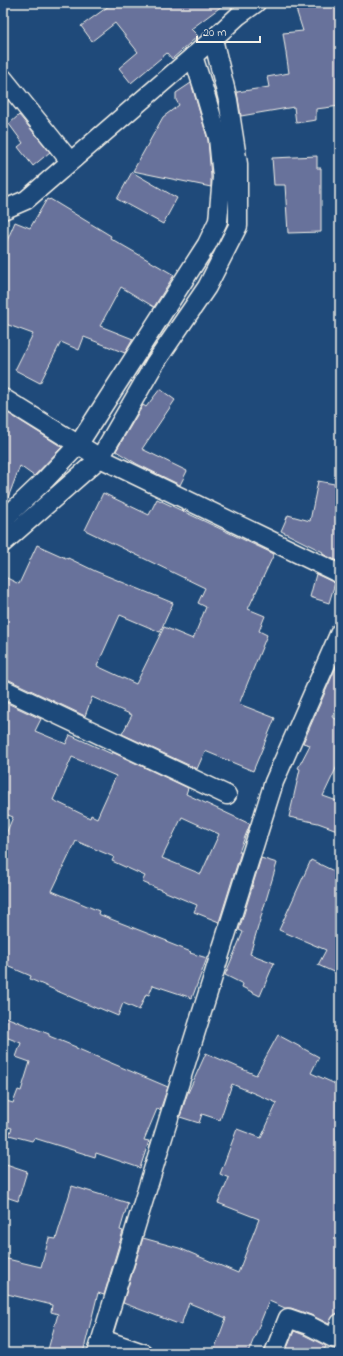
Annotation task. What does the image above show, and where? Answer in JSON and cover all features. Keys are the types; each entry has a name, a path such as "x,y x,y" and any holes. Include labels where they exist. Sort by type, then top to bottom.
{"street":[{"path":"3,210 26,200 238,16 256,3"},
{"path":"3,543 100,458 156,363 207,287 238,226 238,164 228,100 213,39"},
{"path":"3,520 45,480 78,445 207,244 218,221 222,176 218,138 193,56"},
{"path":"3,78 70,162"},
{"path":"3,398 100,458 340,574"},
{"path":"143,1353 100,1346 175,1098 274,782 340,632"},
{"path":"3,689 228,795"},
{"path":"274,1353 288,1318 308,1325 335,1339 340,1323"}],"building":[{"path":"113,3 226,3 191,29 198,36 172,59 167,53 131,83 119,68 138,52 115,23 92,41 81,26"},
{"path":"294,3 340,3 340,106 316,109 316,120 296,123 294,107 241,116 237,92 269,87 267,77 289,73 283,33 303,31"},
{"path":"191,83 208,140 211,187 133,171 163,117 179,105 176,100 176,93"},
{"path":"19,115 50,152 33,166 18,147 23,143 9,124"},
{"path":"317,156 317,168 321,168 321,232 288,233 285,185 274,185 272,158"},
{"path":"132,172 177,198 163,224 117,199"},
{"path":"47,199 50,199 111,236 110,238 174,275 154,307 121,287 100,326 133,339 125,353 84,337 79,350 61,342 40,383 15,370 33,334 3,323 3,250 15,222 30,228"},
{"path":"160,389 175,400 142,449 187,471 180,485 137,464 116,451 143,405 146,407"},
{"path":"3,410 62,447 34,476 20,466 6,503 3,506"},
{"path":"318,481 340,485 340,562 322,554 323,552 281,531 288,515 310,521"},
{"path":"103,493 149,515 157,499 274,554 248,609 265,616 259,631 267,635 239,704 275,718 253,771 205,751 197,769 122,734 132,715 92,697 85,716 3,677 3,576 19,584 37,545 173,603 160,632 120,615 97,666 136,684 164,627 193,639 206,607 198,603 205,588 85,530"},
{"path":"316,574 335,583 329,603 310,597"},
{"path":"340,658 340,699 332,717 340,721 340,760 323,796 340,802 340,831 318,823 289,817 300,769 298,768 310,745 303,743"},
{"path":"5,702 41,719 35,731 66,744 70,735 112,754 112,752 188,788 186,794 250,824 239,852 241,852 219,922 194,912 197,905 142,882 145,876 112,861 114,857 76,841 52,891 99,911 98,914 167,941 166,942 191,952 190,953 207,958 192,998 153,985 149,995 146,994 139,1010 123,1003 118,1016 99,1008 98,1009 30,979 31,976 3,964 3,841 13,817 3,813 3,707","holes":["72,757 116,776 97,818 91,815 90,818 53,800","182,817 219,834 201,874 162,858"]},
{"path":"261,858 277,863 250,954 274,963 260,996 242,987 243,984 225,975 243,932 239,930"},
{"path":"311,860 340,874 340,975 318,965 326,950 279,930"},
{"path":"3,1016 49,1034 49,1036 168,1087 160,1110 157,1109 144,1140 149,1141 140,1168 96,1153 95,1157 34,1138 32,1141 9,1135 12,1128 3,1126 3,1100 13,1103 18,1090 21,1091 30,1062 16,1057 21,1043 3,1036"},
{"path":"278,1035 319,1057 311,1073 340,1086 340,1311 333,1316 329,1324 311,1315 291,1308 285,1308 269,1301 248,1353 213,1353 226,1318 189,1303 181,1325 123,1303 143,1238 179,1248 238,1273 259,1219 218,1203 229,1178 220,1174 237,1129 261,1138 277,1103 232,1084 220,1120 202,1114 199,1123 180,1117 187,1095 206,1053 256,1075"},
{"path":"3,1163 27,1171 18,1201 3,1196"},
{"path":"72,1186 128,1203 120,1230 123,1231 104,1295 98,1293 83,1353 47,1353 58,1314 51,1312 52,1305 3,1293 3,1258 41,1267 49,1238 56,1239"},
{"path":"294,1331 326,1346 323,1353 285,1353"}]}
